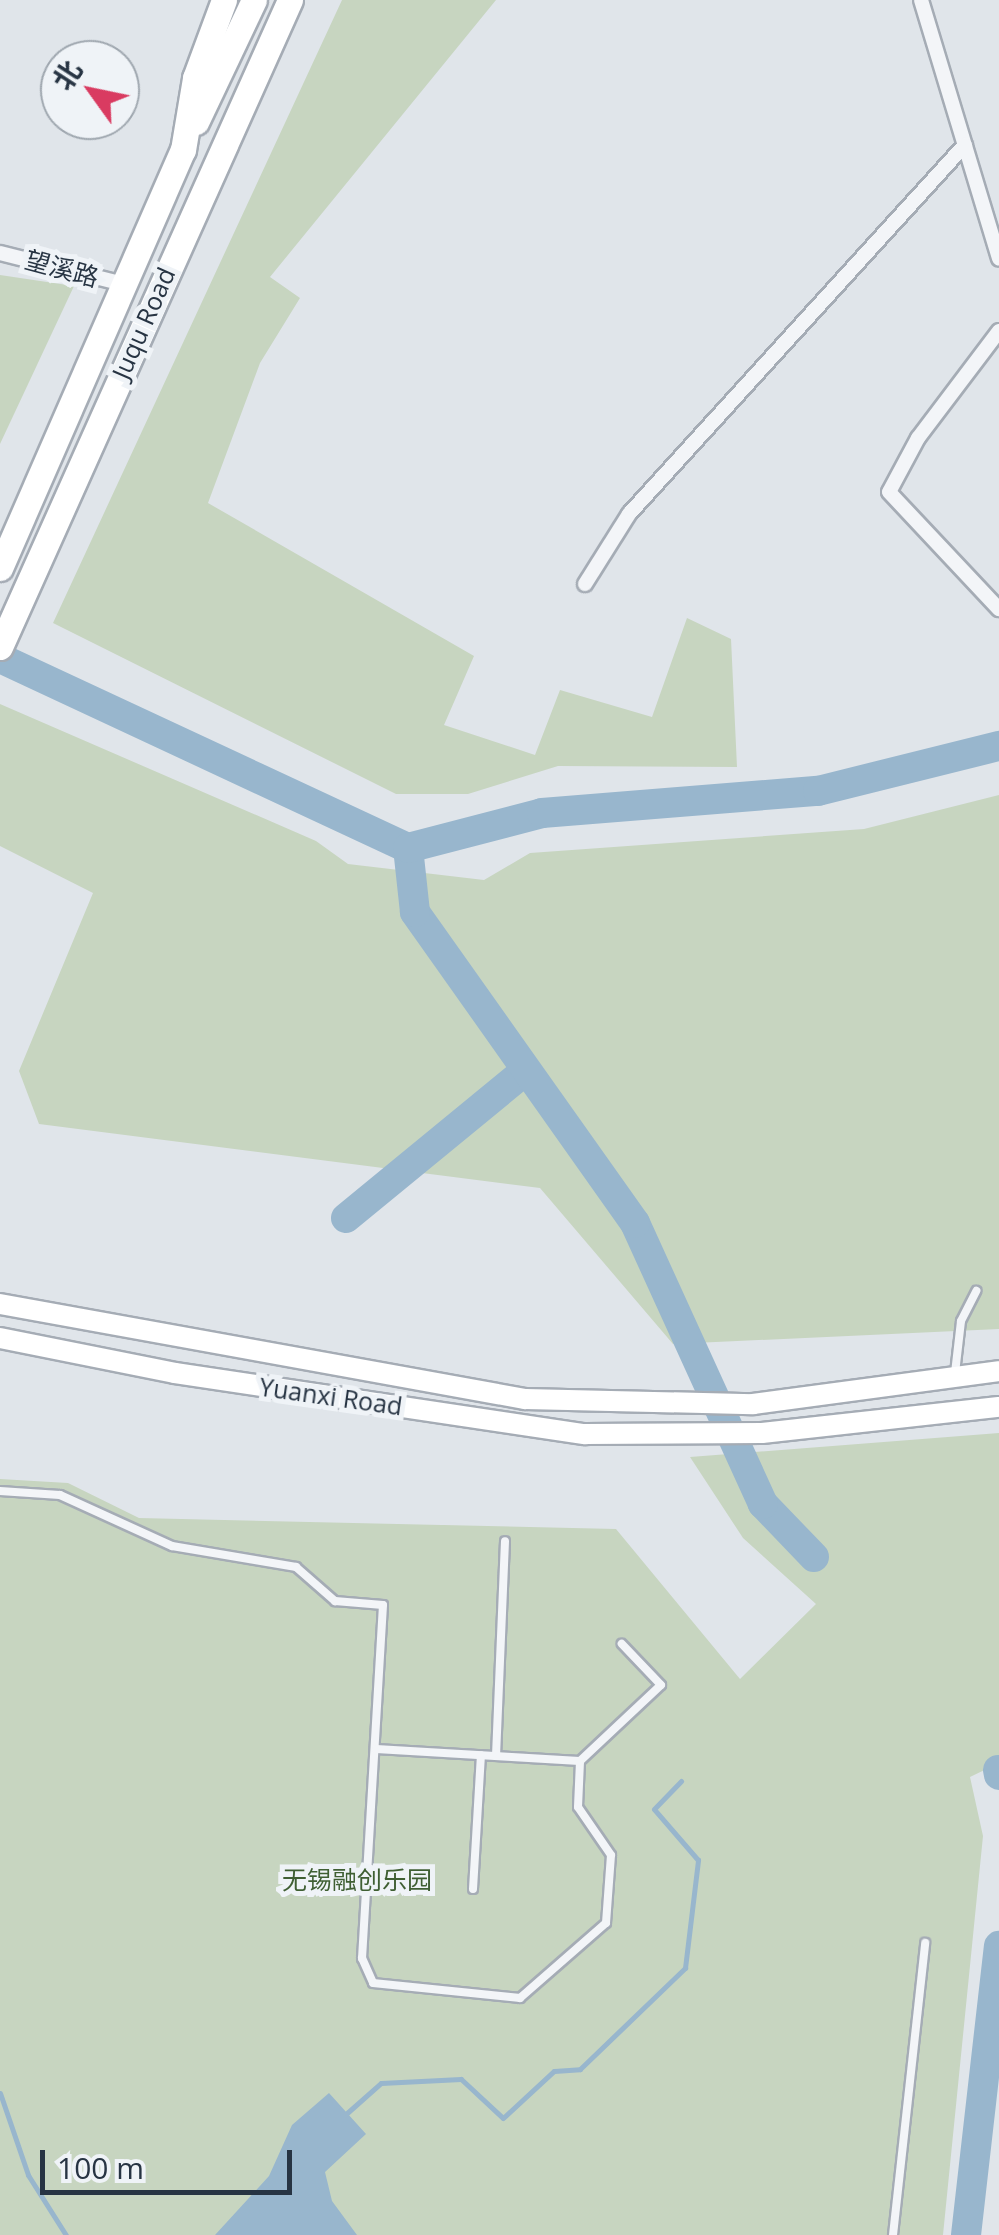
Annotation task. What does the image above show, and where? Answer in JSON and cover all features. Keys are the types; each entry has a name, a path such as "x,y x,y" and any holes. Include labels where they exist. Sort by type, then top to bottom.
{"highway":[{"name":"Juqu Road","path":"0,568 183,150 195,78 224,0"},
{"path":"183,150 254,0"},
{"name":"Juqu Road","path":"0,648 290,0"}],"main road":[{"name":"Yuanxi Road","path":"0,1304 525,1398 753,1404 954,1377"},
{"name":"Yuanxi Road","path":"0,1338 175,1372 584,1434 762,1433 999,1407"},
{"path":"954,1377 999,1371"}],"street":[{"path":"920,0 999,259"},
{"path":"586,584 629,514 965,145"},
{"name":"望溪路","path":"0,253 123,284"},
{"path":"999,331 918,438 888,492 999,609"}],"lane":[{"path":"954,1377 961,1321 976,1291"},
{"path":"0,1491 60,1494 172,1546 296,1567 335,1601 382,1605 362,1958 373,1982 520,1998 606,1923 611,1855 578,1807 580,1761 661,1685 622,1644"},
{"path":"496,1756 505,1541"},
{"path":"376,1749 580,1761"},
{"path":"473,1890 481,1755"},
{"path":"893,2235 925,1943"}],"green space":[{"path":"342,0 496,0 270,277 300,298 260,363 208,503 474,656 444,725 535,755 560,690 652,717 687,618 731,639 737,767 558,766 468,794 396,794 53,623"},
{"path":"0,275 74,286 0,444"},
{"path":"0,704 316,841 348,864 484,880 530,853 864,829 999,795 999,1329 673,1344 540,1188 39,1124 19,1071 93,893 0,846"},
{"name":"无锡融创乐园","path":"999,1433 999,1763 970,1777 983,1836 943,2235 0,2235 0,1479 68,1483 139,1518 616,1529 740,1679 816,1604 743,1538 690,1457"}],"water":[{"path":"329,2093 366,2134 325,2172 332,2201 357,2235 215,2235 269,2176 292,2125"}],"waterway":[{"path":"0,658 408,848"},
{"path":"814,1557 763,1504 635,1223 415,912 408,848 542,813 818,791 999,746"},
{"path":"346,1218 525,1071"},
{"path":"998,1770 999,1775"},
{"path":"347,2113 381,2083 461,2079 503,2118 554,2071 580,2069 685,1968 698,1860 654,1809 681,1781"},
{"path":"966,2235 999,1946"},
{"path":"0,2093 28,2175 66,2235"}]}
